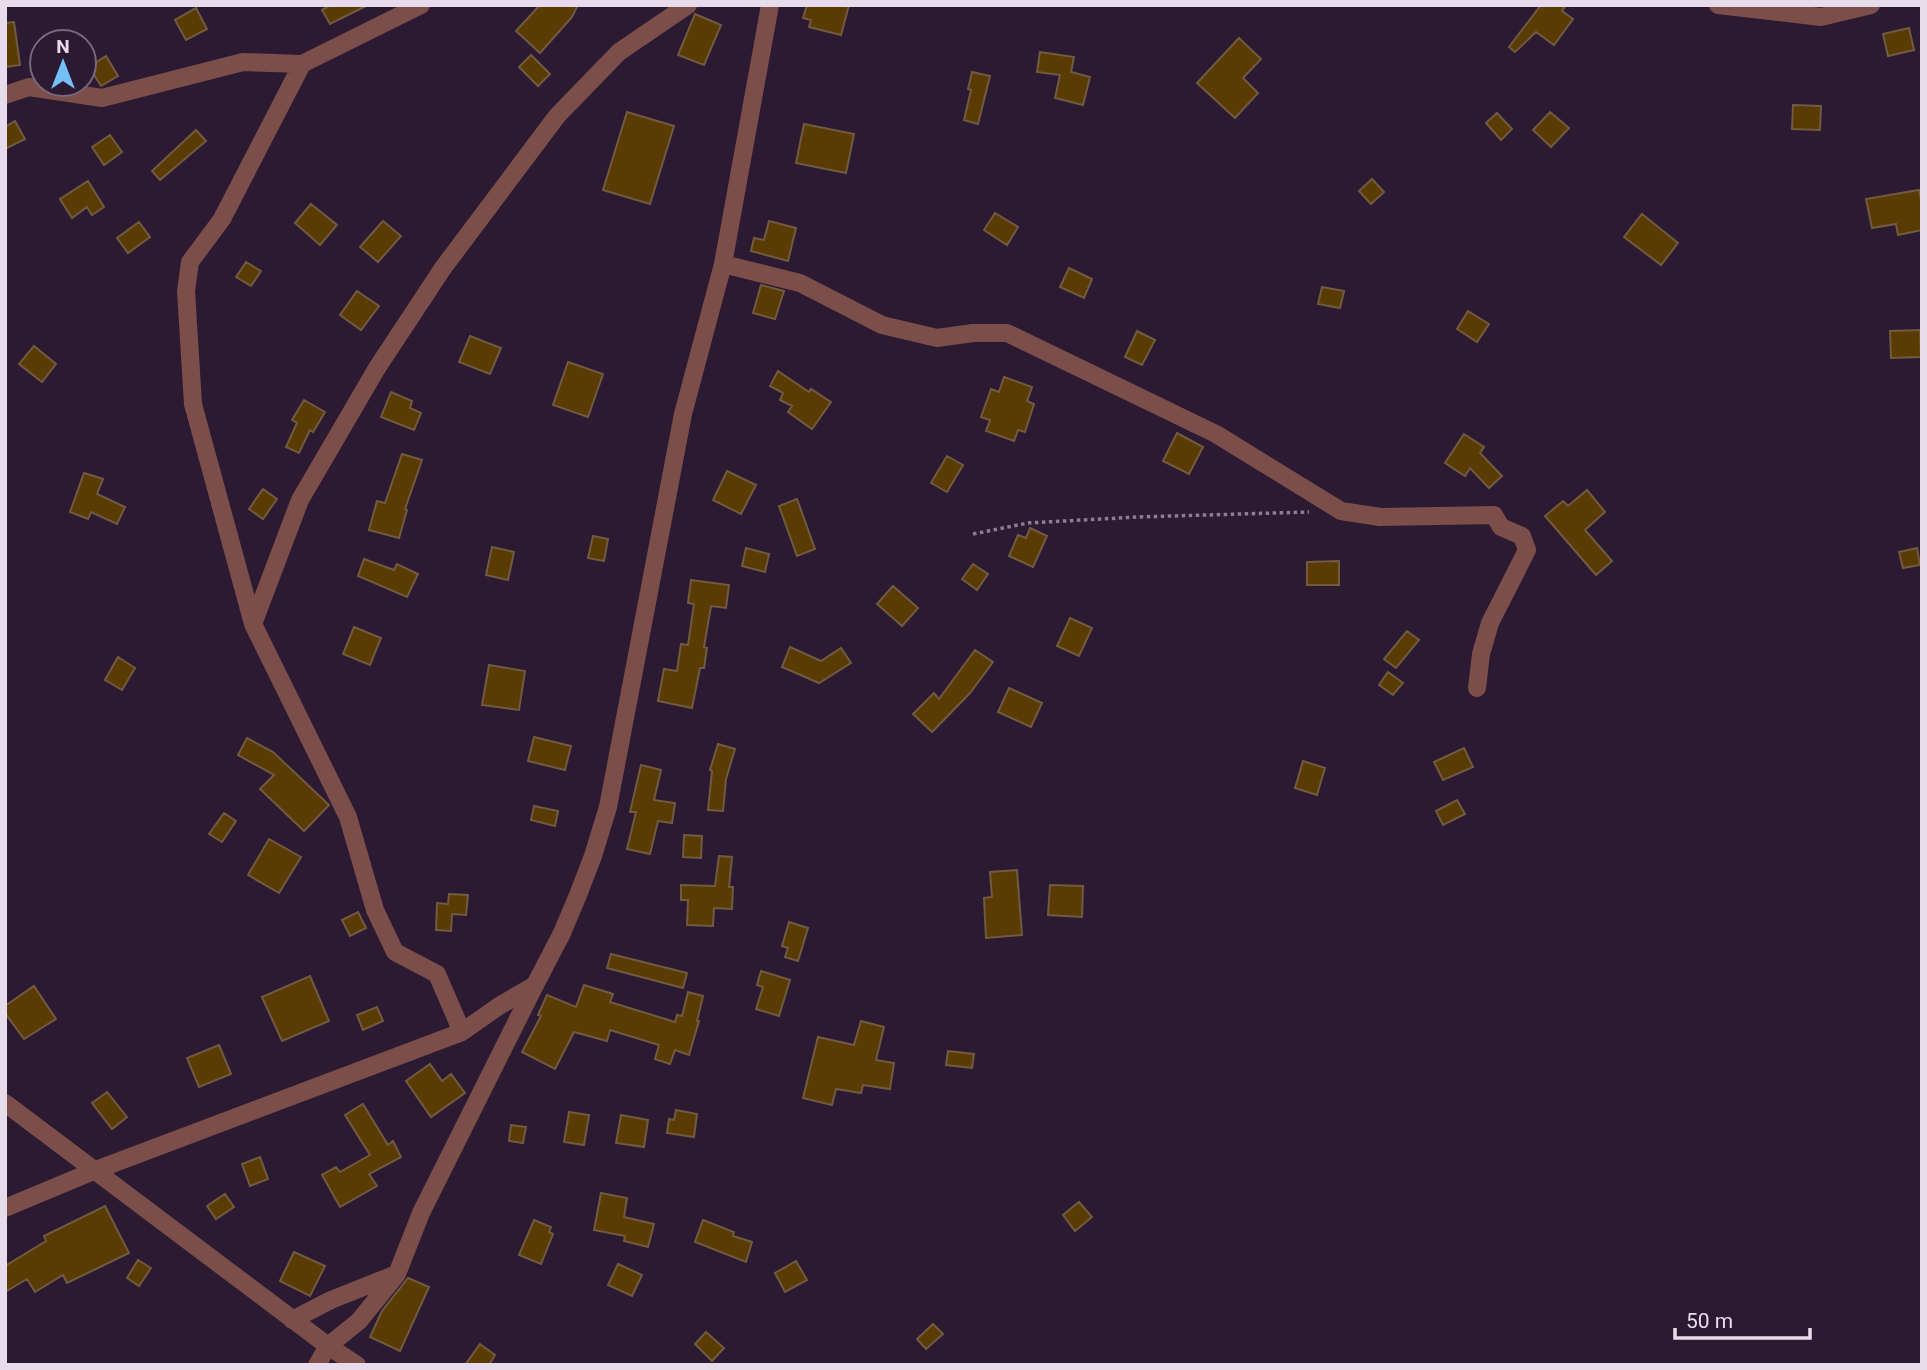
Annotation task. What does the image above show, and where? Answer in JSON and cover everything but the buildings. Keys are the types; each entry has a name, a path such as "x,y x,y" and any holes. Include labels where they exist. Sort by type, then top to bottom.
{"street":[{"path":"5,95 29,87 102,98 243,62 302,64 421,5"},
{"path":"253,624 300,500 377,368 443,268 557,116 619,52 688,5"},
{"path":"317,1365 328,1346 359,1321 397,1274 421,1213 562,933 593,856 608,807 683,414 723,264 770,5"},
{"path":"1717,5 1821,17 1871,5"},
{"path":"302,64 222,219 190,261 186,291 193,404 253,624 348,817 375,910 395,951 437,974 462,1032"},
{"path":"723,264 800,283 882,325 936,338 972,333 1007,333 1216,434 1341,511 1380,517 1494,515 1501,527 1522,536 1527,550 1490,623 1481,654 1477,688"},
{"path":"5,1208 96,1170 462,1032 535,985"},
{"path":"5,1103 292,1320 357,1365"},
{"path":"292,1320 331,1300 397,1274"}],"path":[{"path":"972,534 1028,523 1341,511"}]}
